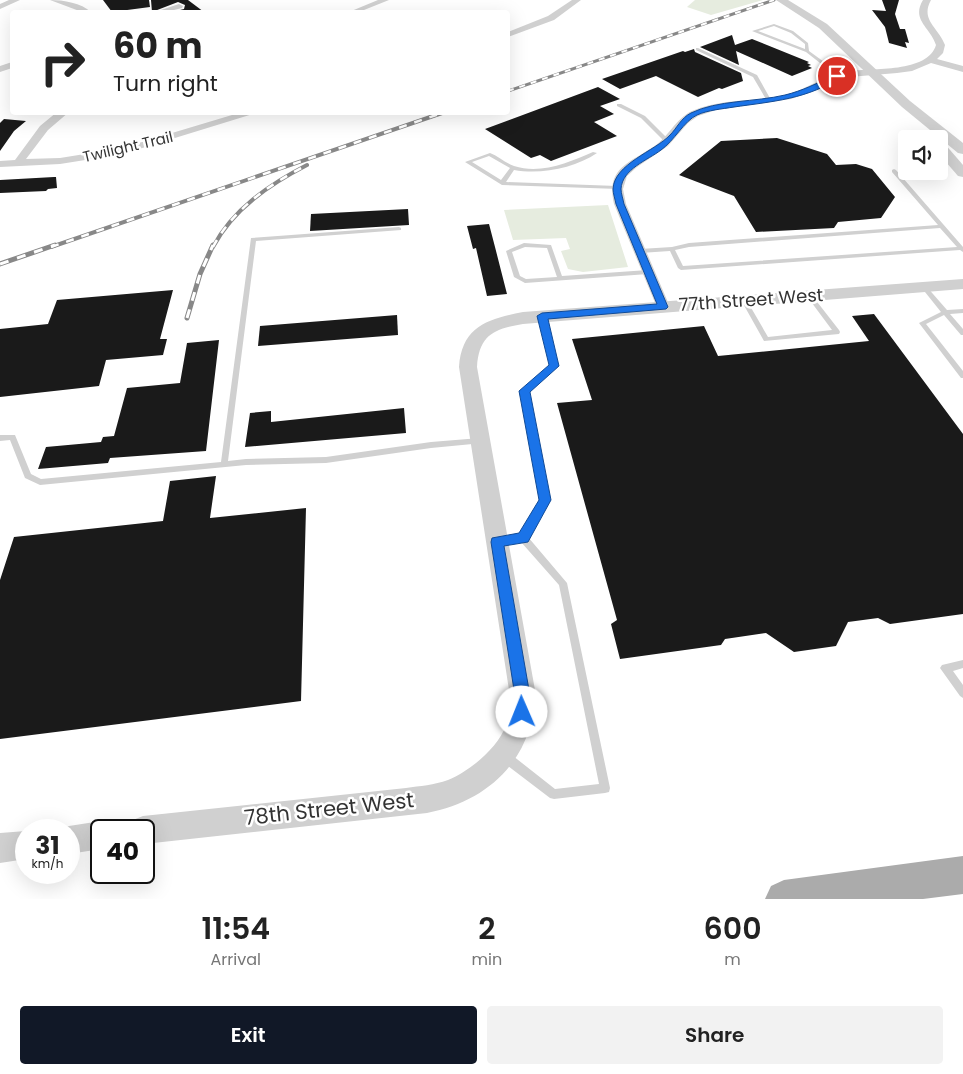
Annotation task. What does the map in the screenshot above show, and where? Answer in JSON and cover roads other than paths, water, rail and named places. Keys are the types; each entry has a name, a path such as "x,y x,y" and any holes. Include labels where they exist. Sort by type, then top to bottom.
{"main road":[{"path":"784,899 956,876"}],"street":[{"path":"0,7 16,0"},
{"path":"54,0 83,10"},
{"path":"358,10 385,0"},
{"path":"510,33 550,18 577,0"},
{"path":"781,0 823,26 906,104 963,150"},
{"path":"663,307 620,204 617,188 624,173 632,165 668,141 687,119 694,114 803,92 840,76 909,68 930,60 939,51 941,44 939,36 924,21 921,14 927,0"},
{"path":"166,10 179,6"},
{"path":"930,60 963,69"},
{"path":"906,104 927,130"},
{"path":"18,163 44,128 60,115"},
{"name":"Twilight Trail","path":"0,164 60,161 123,151 244,115"},
{"path":"948,156 963,172"},
{"name":"77th Street West","path":"483,332 487,328 505,321 542,316 963,284"},
{"name":"78th Street West","path":"155,829 406,802 441,796 475,781 502,755 516,734 522,712 522,690 468,367 468,352 475,339 483,332"},
{"path":"0,848 15,846"}],"lane":[{"path":"807,52 807,44 792,32 774,25 754,30 807,52 840,76"},
{"path":"697,49 755,76 769,100"},
{"path":"619,105 642,117 668,141"},
{"path":"595,153 554,169 513,168 490,154 468,162 502,183 617,188"},
{"path":"502,183 513,168"},
{"path":"894,171 962,249"},
{"path":"640,251 672,249 689,245 942,226"},
{"path":"224,464 253,239 399,229"},
{"path":"560,278 549,246 524,245 509,251 517,277 525,281 648,272"},
{"path":"672,249 681,268 962,249"},
{"path":"924,287 963,333"},
{"path":"744,300 766,339 837,332 809,295"},
{"path":"963,311 946,312 922,323 963,376"},
{"path":"523,538 545,500 524,391 554,366 542,316"},
{"path":"0,438 12,436 28,476 40,482 224,464 326,460 431,445 480,441"},
{"path":"497,542 523,538"},
{"path":"502,755 554,794 605,788 563,583 523,538"},
{"path":"963,664 945,668 963,693"}],"railway":[{"path":"510,90 774,0"},
{"path":"51,247 436,115"},
{"path":"213,247 221,233 242,209 266,189 307,165"},
{"path":"0,264 55,245"},
{"path":"187,318 200,274 213,245"}]}
